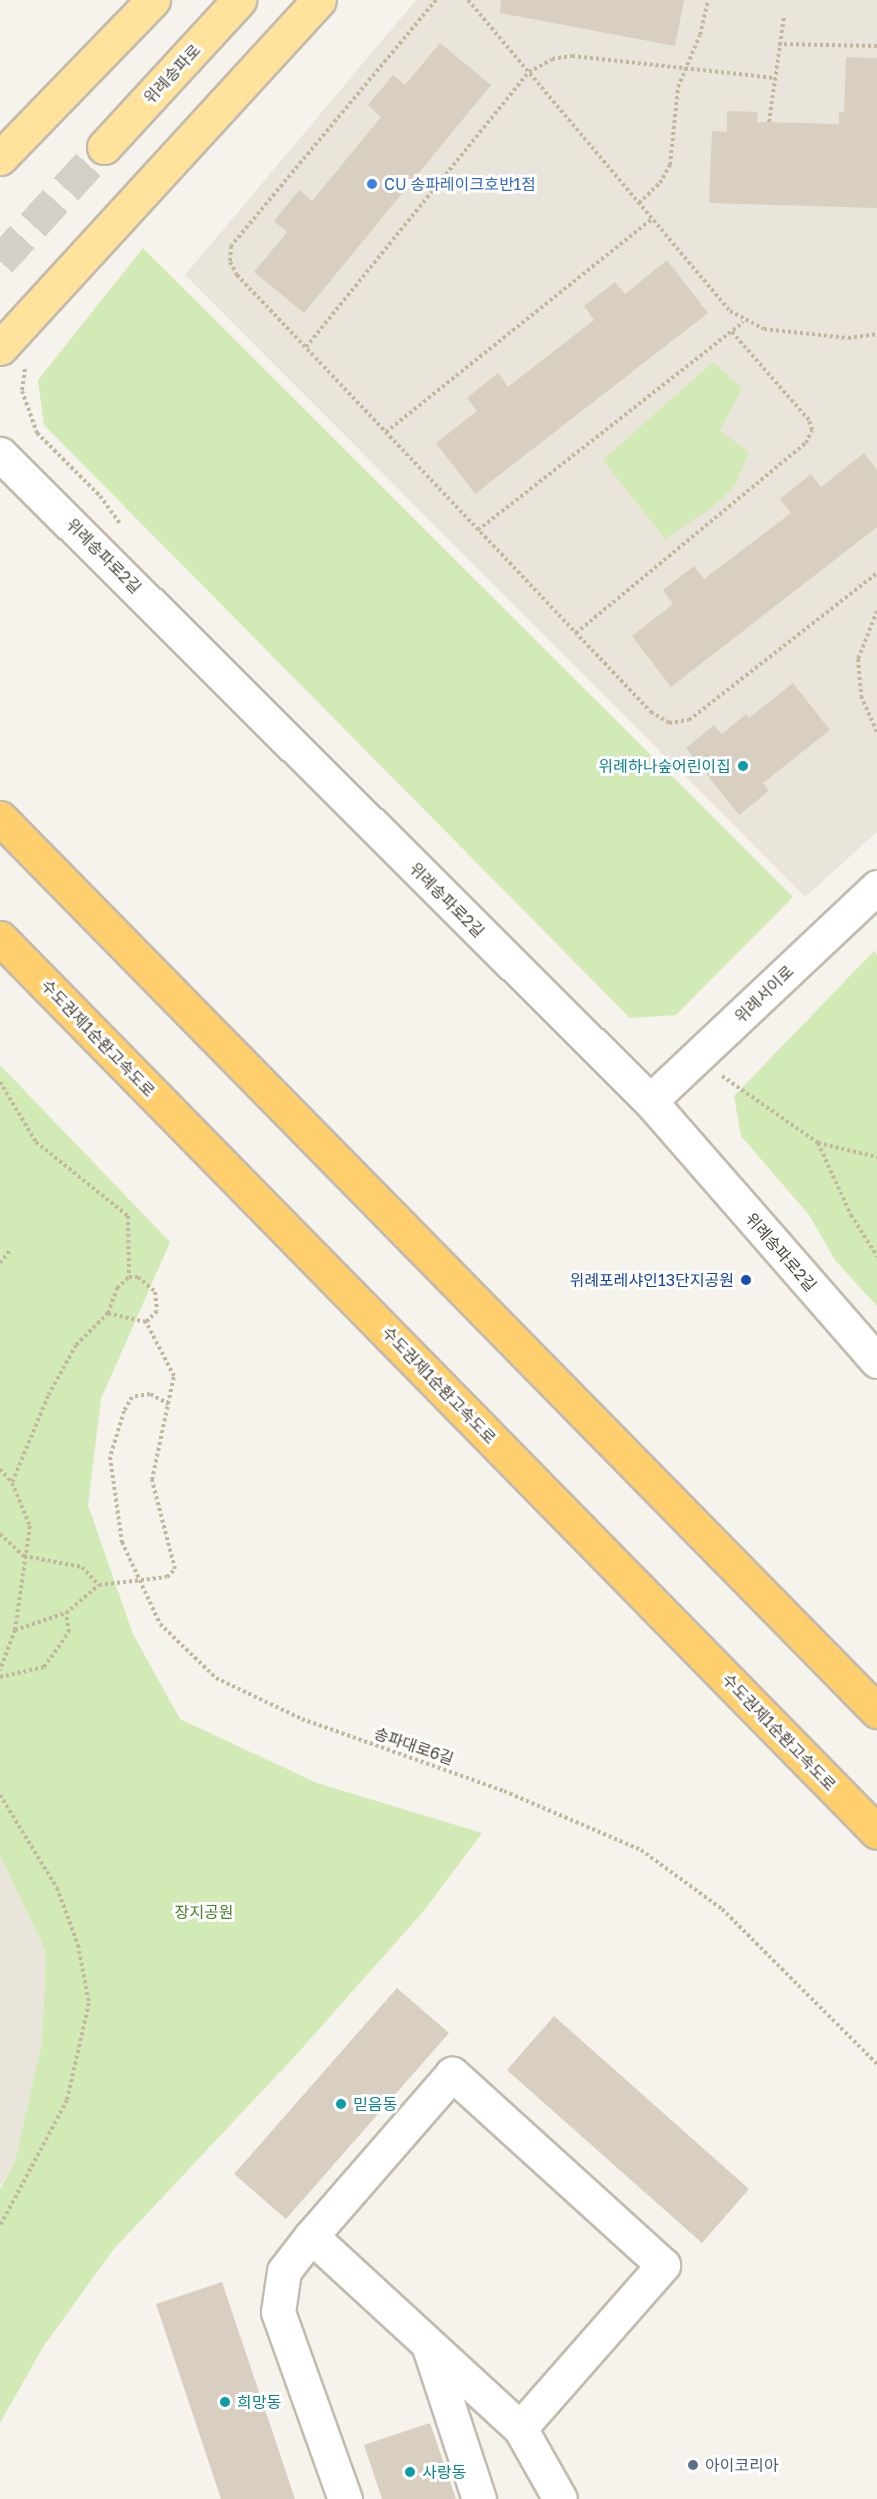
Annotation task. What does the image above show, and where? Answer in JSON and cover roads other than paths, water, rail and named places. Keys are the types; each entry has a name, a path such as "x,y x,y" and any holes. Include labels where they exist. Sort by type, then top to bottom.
{"highway":[{"path":"0,818 877,1711"},
{"name":"수도권제1순환고속도로","path":"0,938 877,1832"}],"main road":[{"path":"0,158 153,0"},
{"name":"위례송파로","path":"104,147 239,0"},
{"path":"0,348 319,0"}],"street":[{"name":"위례송파로2길","path":"0,454 650,1101 877,1361"},
{"name":"위례서이로","path":"650,1101 877,887"},
{"path":"345,2499 278,2312 284,2271 311,2236 452,2074 663,2265 520,2428"},
{"path":"311,2236 520,2428 561,2499"},
{"path":"428,2344 479,2499"}],"tunnel":[{"path":"0,261 104,147"}],"place":[{"name":"CU 송파레이크호반1점","path":"372,184"},
{"name":"위례하나숲어린이집","path":"743,766"},
{"name":"위례포레샤인13단지공원","path":"746,1280"},
{"name":"믿음동","path":"341,2104"},
{"name":"희망동","path":"225,2402"},
{"name":"아이코리아","path":"693,2465"},
{"name":"사랑동","path":"410,2472"}],"park label":[{"name":"장지공원","path":"204,1912"}]}
